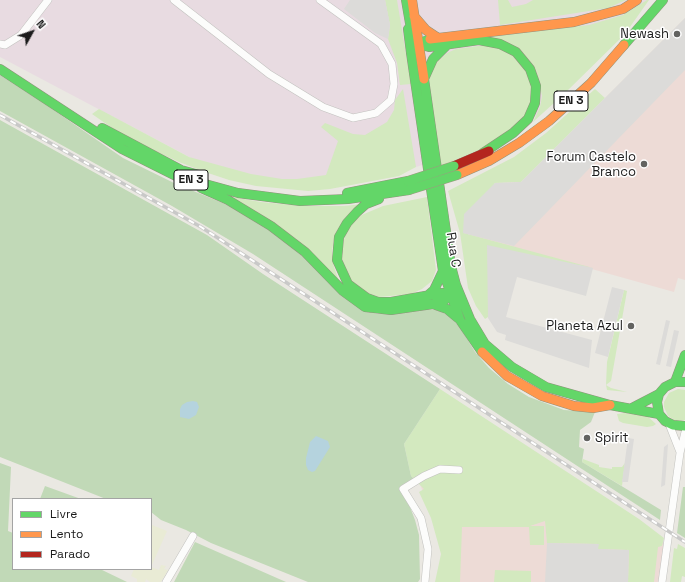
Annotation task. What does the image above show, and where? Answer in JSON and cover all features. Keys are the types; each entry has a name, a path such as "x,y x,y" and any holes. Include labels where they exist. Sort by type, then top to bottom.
{"main road":[{"path":"404,0 412,35 418,44 429,47 446,46 479,40 500,44 516,52 530,69 536,86 535,103 528,119 513,133 483,153"},
{"name":"Rua C","path":"404,0 443,271 460,320 480,350 507,376 535,392 574,406 593,408 610,405"},
{"name":"Rua C","path":"412,0 451,266 456,285 470,319 485,344 512,367 546,387 610,405 659,414"},
{"path":"411,53 418,44 438,38 574,22 623,9 637,0"},
{"name":"EN 3","path":"0,68 122,148 176,176 238,193 300,201 348,199 409,190 455,170 483,153 513,139 545,118 588,79 654,0"},
{"name":"EN 3","path":"0,68 126,142 182,170 238,187 299,195 338,194 408,181 455,170 495,158 549,121 591,83 663,0"},
{"path":"414,16 426,30 438,38"},
{"path":"424,79 433,59 446,46"},
{"path":"176,176 228,200 271,226 305,252 343,291 365,307 392,310 433,304 444,300 451,295 456,285"},
{"path":"394,193 366,204 347,223 339,236 337,260 348,284 367,298 390,302 426,297 442,293 451,295 460,306 467,322 485,344"},
{"path":"426,297 434,290 443,271"},
{"path":"433,304 447,309 460,320"},
{"path":"675,382 685,355"},
{"path":"685,382 675,382 665,386 659,394 657,402 659,414 668,424 685,426"},
{"path":"632,408 659,394"}],"street":[{"path":"0,44 5,45 21,35 48,0"},
{"path":"174,0 269,74 323,107 353,118 376,113 391,100 394,84 392,64 381,44 320,0"},
{"path":"668,424 680,453"},
{"path":"662,582 680,453 685,432"},
{"path":"423,580 428,549 421,518 403,489 424,476 440,469 459,470"},
{"path":"166,582 193,536"}],"shaded area":[{"path":"0,0 648,0 539,114 481,146 416,167 288,185 210,168 0,57"},
{"path":"350,0 385,0 390,25 388,39 375,33 344,9"},
{"path":"685,18 685,280 678,278 674,292 463,233 495,183 521,182"},
{"path":"685,18 685,70 514,246 463,233 464,214 495,183 521,182"},
{"path":"487,245 593,268 586,296 517,277 506,317 592,340 589,368 505,340 506,335 497,332 488,318"},
{"path":"612,287 624,290 608,357 595,353"},
{"path":"666,320 670,321 660,365 656,364"},
{"path":"674,330 679,331 671,367 666,366"},
{"path":"466,415 665,544 660,582 440,582 443,550 418,478"},
{"path":"628,438 634,439 628,482 622,482"},
{"path":"668,444 665,485 661,487 664,447"},
{"path":"547,543 599,544 598,549 629,550 628,582 545,582"}],"green space":[{"path":"385,0 397,0 411,84 400,85 397,63 388,39 390,25"},
{"path":"498,0 508,0 512,7 526,4 533,0 626,0 608,8 500,25"},
{"path":"649,0 625,34 533,122 540,107 542,96 537,73 522,52 486,37 589,25 623,15"},
{"path":"486,45 498,48 516,57 536,86 528,119 481,149 441,166 429,80 432,69 447,53 456,49"},
{"path":"0,75 123,158 174,183 230,206 277,234 362,308 373,313 385,314 428,309 437,310 448,315 460,327 475,352 489,368 508,384 529,397 564,410 595,412 591,422 580,430 579,447 584,449 582,462 661,510 660,520 253,254 172,206 0,111"},
{"path":"403,89 416,167 399,176 330,189 308,191 256,186 229,180 205,172 179,162 125,137 92,114 99,109 189,157 251,174 282,179 297,179 326,175 338,141 321,127 325,123 353,134 365,135 387,122 394,110 395,100"},
{"path":"595,89 605,98 521,182 495,183 464,233 593,268 502,252 488,317 485,319 476,306 468,288 460,233 448,191 514,157 546,133"},
{"path":"0,120 207,235 263,274 440,389 404,444 411,476 416,481 403,489 419,535 420,579 418,582 308,582 211,543 186,530 161,520 152,513 152,498 103,498 0,457"},
{"path":"232,197 261,202 303,206 344,206 363,204 346,217 335,234 332,251 334,267 338,278 346,287 303,245"},
{"path":"427,197 436,270 432,281 422,289 411,294 379,297 365,292 351,282 342,259 343,242 348,229 357,217 383,206"},
{"path":"624,290 627,291 611,381 606,385 607,362"},
{"path":"606,385 611,388 627,392 607,390"},
{"path":"440,389 639,519 664,538 662,546 658,547 654,582 628,582 629,550 598,549 598,544 547,543 545,521 530,526 544,526 544,545 530,545 529,527 462,527 460,582 435,582 441,554 431,518 419,492 424,489 411,476 404,444"},
{"path":"678,389 685,390 685,420 681,421 676,421 668,416 664,407 664,402 669,393"},
{"path":"625,413 646,415 656,424 647,427 623,423 619,421 617,414"},
{"path":"583,459 599,465 599,467 612,469 612,467 622,467 625,463 622,486 582,462"},
{"path":"0,463 11,467 8,531 12,533 12,570 102,570 127,582 0,582"},
{"path":"45,486 78,498 40,498"},
{"path":"683,487 685,487 685,538 677,533"},
{"path":"152,525 167,531 152,565"},
{"path":"195,542 286,582 174,582"},
{"path":"678,544 685,548 685,577 682,576 681,582 670,582 674,548 677,549"},
{"path":"161,565 166,566 164,569 168,570 161,582 150,582 146,579 145,582 137,582 137,579 131,576 134,570 152,570 152,567 159,570"},
{"path":"495,570 531,571 531,582 494,582"}],"water":[{"path":"193,401 197,402 199,407 196,415 189,419 180,417 180,409 182,405"},
{"path":"316,436 328,441 330,447 315,471 312,472 308,470 306,458 310,442"}],"railway":[{"path":"0,115 201,227 685,542"}],"traffic: fast":[{"path":"406,0 412,35 418,44 429,47 479,40 500,44 516,52 530,69 536,86 535,103 528,119 513,133 483,153"},
{"path":"624,45 663,0"},
{"path":"408,29 411,53"},
{"path":"430,39 418,44 411,53 443,271 460,320 482,352"},
{"path":"446,46 433,59 424,79 451,266 456,285 470,319 485,344 512,367 546,387 610,405 659,414"},
{"path":"0,69 122,149 176,176 238,193 300,201 348,199 409,190"},
{"path":"102,128 181,170 203,176"},
{"path":"408,181 454,166"},
{"path":"409,190 457,175"},
{"path":"347,193 408,181"},
{"path":"201,188 228,200 271,226 305,252 343,291 365,307 391,310 433,304 445,300 453,290"},
{"path":"379,199 366,204 357,212 347,223 339,237 337,260 348,284 367,298 378,302 391,302 442,293 451,295 453,298"},
{"path":"426,297 434,290 443,271"},
{"path":"433,304 447,309 459,319"},
{"path":"675,382 685,355"},
{"path":"685,382 675,382 665,387 659,394 657,402 659,414 665,421 673,425 685,426"},
{"path":"632,408 659,394"}],"traffic: slow":[{"path":"412,0 424,79"},
{"path":"430,39 574,22 623,9 637,0"},
{"path":"414,16 426,30 438,38"},
{"path":"457,175 489,161 519,143 549,121 591,83 624,45"},
{"path":"482,352 507,376 542,396 574,406 593,408 610,405"}],"traffic: jam":[{"path":"454,166 489,151"}],"place":[{"name":"Newash","path":"677,34"},
{"name":"Forum Castelo Branco","path":"644,164"},
{"name":"Planeta Azul","path":"631,326"},
{"name":"Spirit","path":"587,438"}]}
